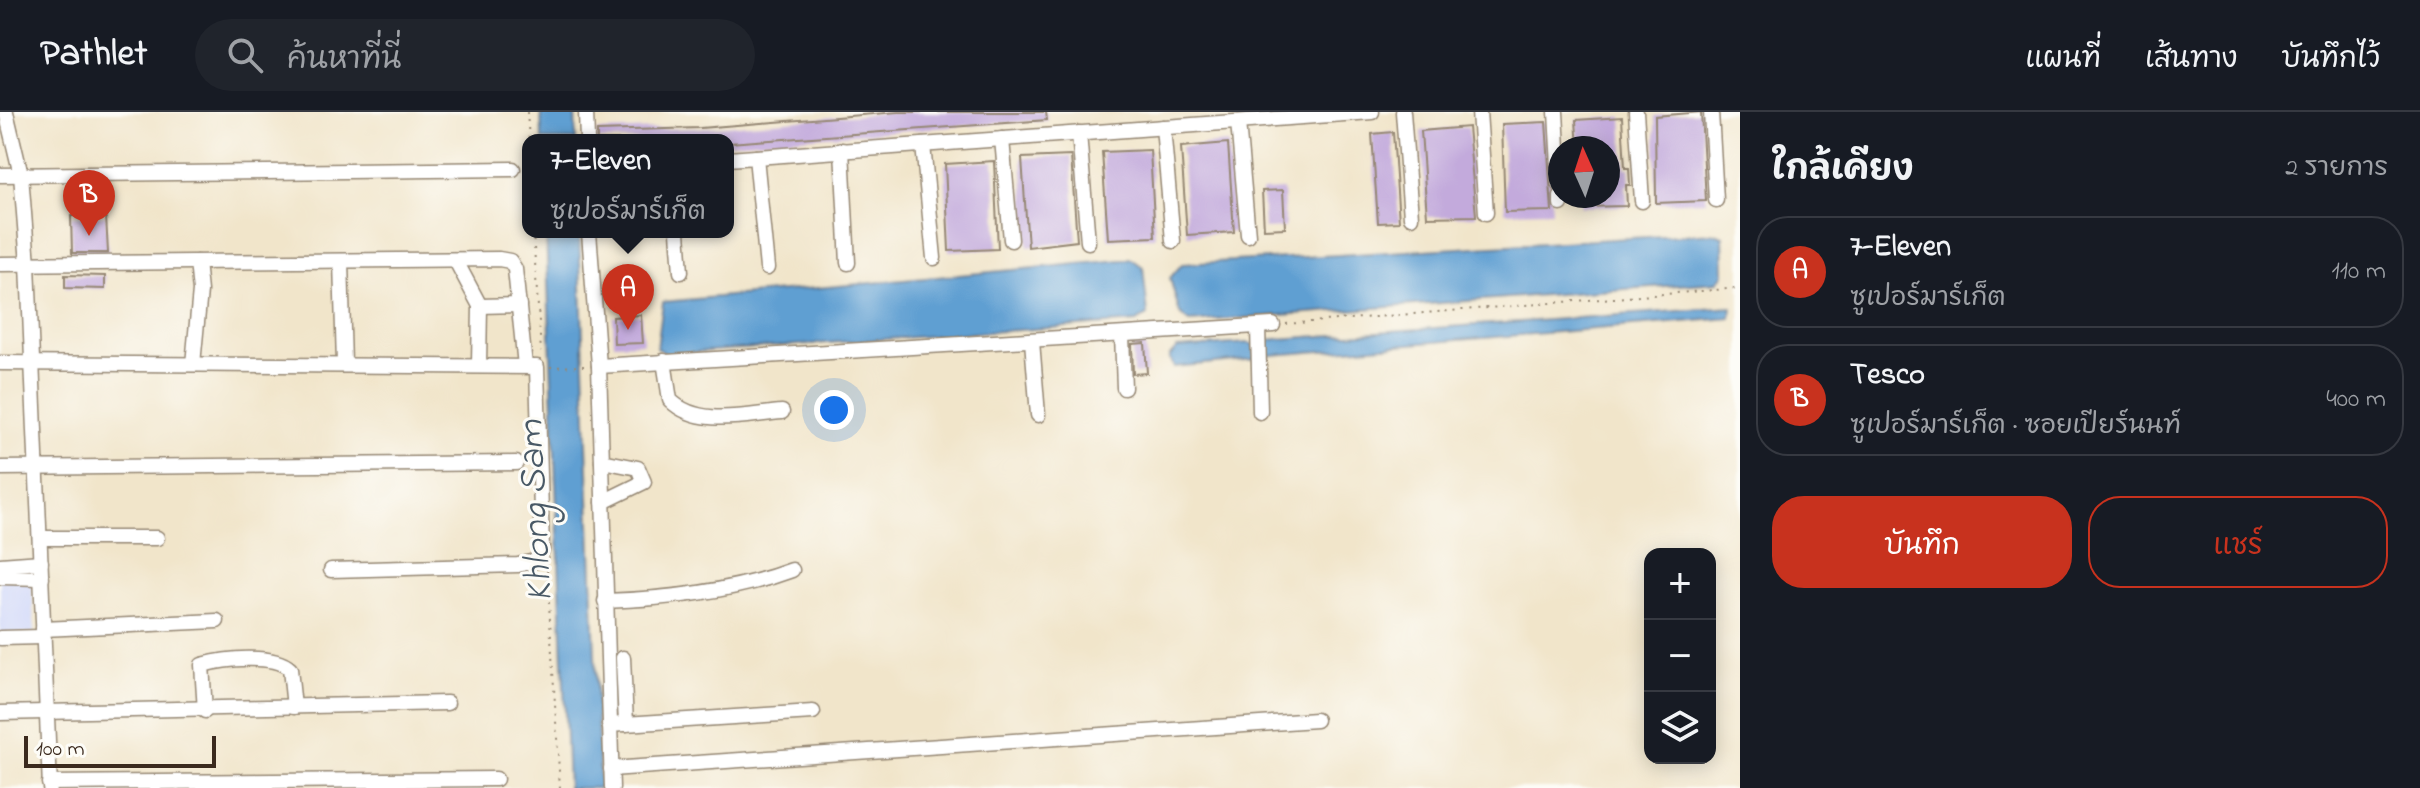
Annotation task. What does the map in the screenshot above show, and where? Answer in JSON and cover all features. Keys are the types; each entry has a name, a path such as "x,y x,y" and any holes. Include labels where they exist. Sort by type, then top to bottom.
{"street":[{"path":"6,112 21,175 28,264 50,785 273,785 496,779"},
{"path":"586,112 587,134"},
{"path":"734,159 1372,112"},
{"path":"1403,112 1411,217"},
{"path":"1479,112 1486,213"},
{"path":"1556,112 1557,136"},
{"path":"1636,112 1642,201"},
{"path":"1711,112 1716,200"},
{"path":"1238,122 1248,235"},
{"path":"1163,127 1173,241"},
{"path":"1079,133 1088,242"},
{"path":"1002,139 1011,240"},
{"path":"923,145 934,258"},
{"path":"842,150 848,263"},
{"path":"756,157 767,268"},
{"path":"0,175 513,169"},
{"path":"589,238 593,366 602,461 612,788"},
{"path":"678,238 681,272"},
{"path":"341,261 344,364"},
{"path":"456,261 480,306 479,365"},
{"path":"0,264 510,261 515,269 532,366"},
{"path":"193,364 200,291 197,262"},
{"path":"480,306 519,305"},
{"path":"593,366 1265,326 1260,412"},
{"path":"1122,335 1124,388"},
{"path":"1032,341 1038,415"},
{"path":"664,361 670,400 691,414 712,417 782,412"},
{"path":"0,363 537,367 542,549 539,560 518,565 331,570"},
{"path":"602,461 638,468 644,482 603,502"},
{"path":"0,468 516,463"},
{"path":"40,538 157,538"},
{"path":"0,565 41,562"},
{"path":"605,601 651,600 714,590 792,570"},
{"path":"0,577 42,578"},
{"path":"0,638 217,621"},
{"path":"623,658 626,724"},
{"path":"203,707 202,665 213,662 274,660 284,663 290,669 294,703"},
{"path":"0,713 48,714 294,703 447,703"},
{"path":"609,725 813,712"},
{"path":"611,769 1316,720"}],"path":[{"path":"527,112 529,134"},
{"path":"1265,326 1740,288"},
{"path":"532,366 593,366"}],"shaded area":[{"path":"32,577 34,633 0,634 0,578"}],"water":[{"path":"541,112 575,112 576,134 542,134"},
{"path":"1715,233 1723,236 1724,274 1718,282 1190,322 1180,314 1170,278 1182,264"},
{"path":"546,238 579,238 600,788 568,788"},
{"path":"1132,259 1143,267 1148,315 1137,322 667,354 657,348 663,302"},
{"path":"1732,307 1731,318 1261,356 1264,340"},
{"path":"1253,344 1255,359 1174,367 1169,357 1177,348"}],"building":[{"path":"898,112 1046,112 1047,120 734,143 734,134 597,134 597,131 700,128"},
{"path":"1701,112 1706,201 1656,203 1655,116"},
{"path":"1622,117 1625,168 1629,168 1630,185 1626,185 1627,206 1620,206 1620,136 1577,136 1576,120"},
{"path":"1546,122 1548,208 1552,211 1505,212 1502,124"},
{"path":"1468,127 1476,216 1427,217 1421,131"},
{"path":"1393,132 1399,222 1378,223 1372,134"},
{"path":"1228,143 1234,232 1187,235 1181,147"},
{"path":"1150,150 1155,237 1108,239 1102,152"},
{"path":"1071,156 1077,241 1028,247 1022,158"},
{"path":"994,161 998,249 949,251 945,164"},
{"path":"1283,190 1285,228 1264,229 1262,191"},
{"path":"71,216 106,216 108,253 72,253"},
{"path":"65,275 105,276 105,289 65,288"},
{"path":"641,315 643,343 614,344 613,317"},
{"path":"1145,343 1147,373 1133,374 1132,344"}],"place":[{"name":"Tesco","path":"89,236"},
{"name":"7-Eleven","path":"628,330"}],"water label":[{"name":"Khlong Sam","path":"537,511"}]}
